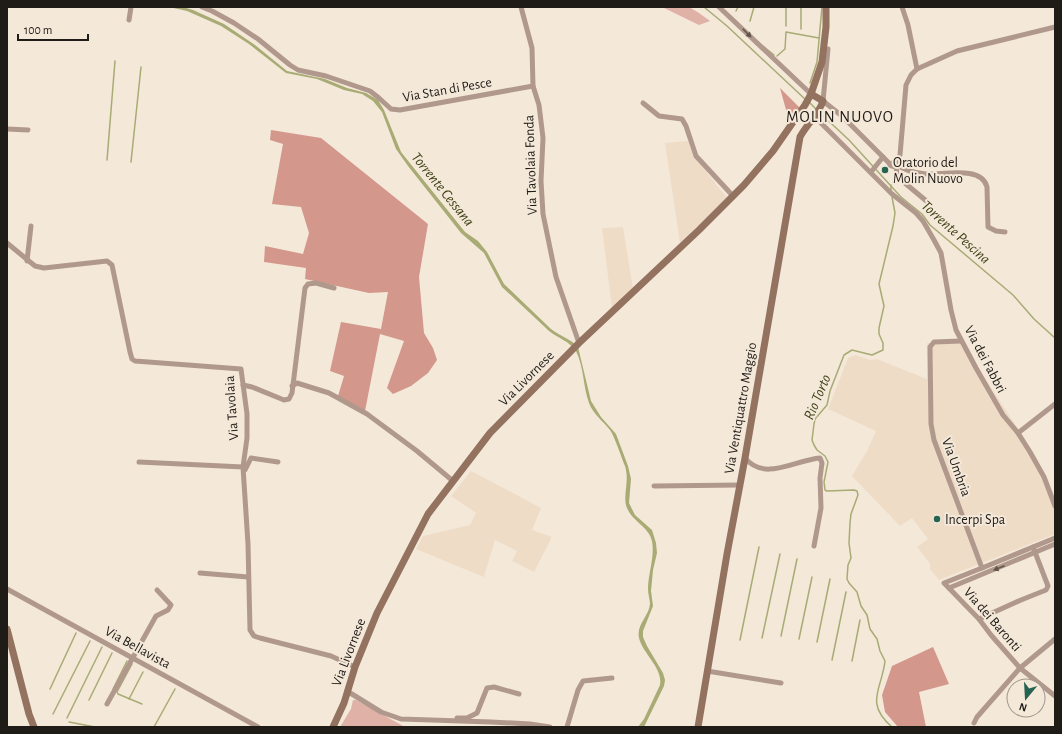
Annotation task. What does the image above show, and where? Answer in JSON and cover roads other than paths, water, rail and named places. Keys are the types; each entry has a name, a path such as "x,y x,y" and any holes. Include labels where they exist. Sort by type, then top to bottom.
{"main road":[{"name":"Via Livornese","path":"334,727 344,703 355,667 377,613 428,514 490,432 579,344 699,230 733,196 774,151 808,99 822,62 826,27 826,7"},
{"path":"808,99 823,101"},
{"name":"Via Ventiquattro Maggio","path":"698,727 800,137 805,127 817,113 823,101"},
{"path":"7,629 34,727"}],"street":[{"path":"129,20 131,7"},
{"name":"Via Stan di Pesce","path":"202,7 234,23 298,70 326,76 370,91 391,109 400,110 533,86"},
{"name":"Via Tavolaia Fonda","path":"521,7 532,48 533,86 539,105 543,138 541,181 543,214 556,276 579,344"},
{"path":"719,7 808,99"},
{"path":"902,7 908,26 917,69"},
{"path":"930,204 900,179 894,165 901,148 906,85 911,75 917,69 957,51 1055,27"},
{"path":"828,49 823,101 833,108 883,157 894,165 915,173 966,173 975,174 982,177 987,187 988,227 996,231 1005,232"},
{"path":"643,103 659,116 682,119 686,126 696,156 733,196"},
{"name":"Via dei Fabbri","path":"817,113 892,194 916,213 923,221 941,253 951,310 956,330 961,341 1003,415 1018,433 1030,452 1044,477 1055,506"},
{"path":"7,128 28,130"},
{"path":"871,171 883,157"},
{"path":"27,261 31,226"},
{"name":"Via Tavolaia","path":"7,243 27,261 35,266 44,268 107,261 112,265 132,359 134,361 241,369 247,414 247,438 243,467 250,628 254,636 331,656 355,667"},
{"path":"243,386 252,387 287,400 290,399 305,288 308,284 316,283 334,288"},
{"name":"Via Umbria","path":"961,341 934,342 930,347 931,424 934,440 982,568"},
{"path":"292,386 297,383 329,393 367,414 417,451 453,482"},
{"path":"1018,433 1055,404"},
{"path":"244,475 247,464 251,458 278,462"},
{"path":"745,458 749,463 760,468 770,470 820,458 822,463 820,478 821,508 814,546"},
{"path":"139,462 243,467"},
{"path":"654,486 740,485"},
{"path":"949,588 1034,550 1055,538"},
{"path":"982,568 1055,544"},
{"path":"979,619 1046,590 1048,586 1034,550"},
{"name":"Via dei Baronti","path":"982,568 944,583 979,619 1020,668 1055,696"},
{"path":"200,573 248,577"},
{"name":"Via Bellavista","path":"7,589 258,727"},
{"path":"108,704 156,616 168,610 171,604 157,590"},
{"path":"974,723 977,716 1020,668 1055,639"},
{"path":"707,671 781,683"},
{"path":"567,727 578,690 583,681 612,678"},
{"path":"438,721 452,718 467,718 477,713 487,688 494,687 519,694"},
{"path":"347,691 381,712 406,720 494,725 530,724 550,727"}],"waterway":[{"name":"Torrente Pescina","path":"704,7 727,26 806,100"},
{"path":"736,11 738,7"},
{"path":"750,21 754,7"},
{"path":"786,7 786,26"},
{"path":"801,7 801,29"},
{"path":"810,83 817,62 822,7"},
{"path":"777,56 785,49 786,32 819,38"},
{"path":"763,46 774,55"},
{"path":"107,160 115,61"},
{"path":"131,162 141,67"},
{"name":"Torrente Pescina","path":"809,102 816,109"},
{"name":"Torrente Pescina","path":"820,113 849,140 901,197 922,214 930,225 1013,295 1034,319 1055,338"},
{"name":"Torrente Pescina","path":"891,185 891,191"},
{"name":"Rio Torto","path":"892,197 895,213 879,284 884,306 879,328 879,334 883,343 883,350 872,355 852,350 844,355 830,391 827,405 815,419 812,440 817,450 825,456 828,462 824,482 825,490 857,491 858,495 851,514 849,543 851,558 848,565 847,579 857,592 861,606 867,615 870,629 877,639 880,651 885,661 877,696 877,703 884,718 892,727"},
{"path":"740,640 759,547"},
{"path":"762,638 780,554"},
{"path":"781,636 797,559"},
{"path":"799,639 812,577"},
{"path":"817,642 830,579"},
{"path":"832,660 846,592"},
{"path":"852,661 860,620"},
{"path":"50,689 76,633"},
{"path":"53,714 90,641"},
{"path":"67,718 102,647"},
{"path":"89,700 112,653"},
{"path":"113,689 127,661"},
{"path":"132,664 117,692 118,694 142,704"},
{"path":"129,699 143,672"},
{"path":"154,727 175,689"},
{"path":"69,722 95,727"}],"place":[{"name":"Oratorio del Molin Nuovo","path":"885,170"},
{"name":"Incerpi Spa","path":"937,519"}],"district":[{"name":"MOLIN NUOVO","path":"840,116"}],"water label":[{"name":"Torrente Cessana","path":"443,189"}]}
